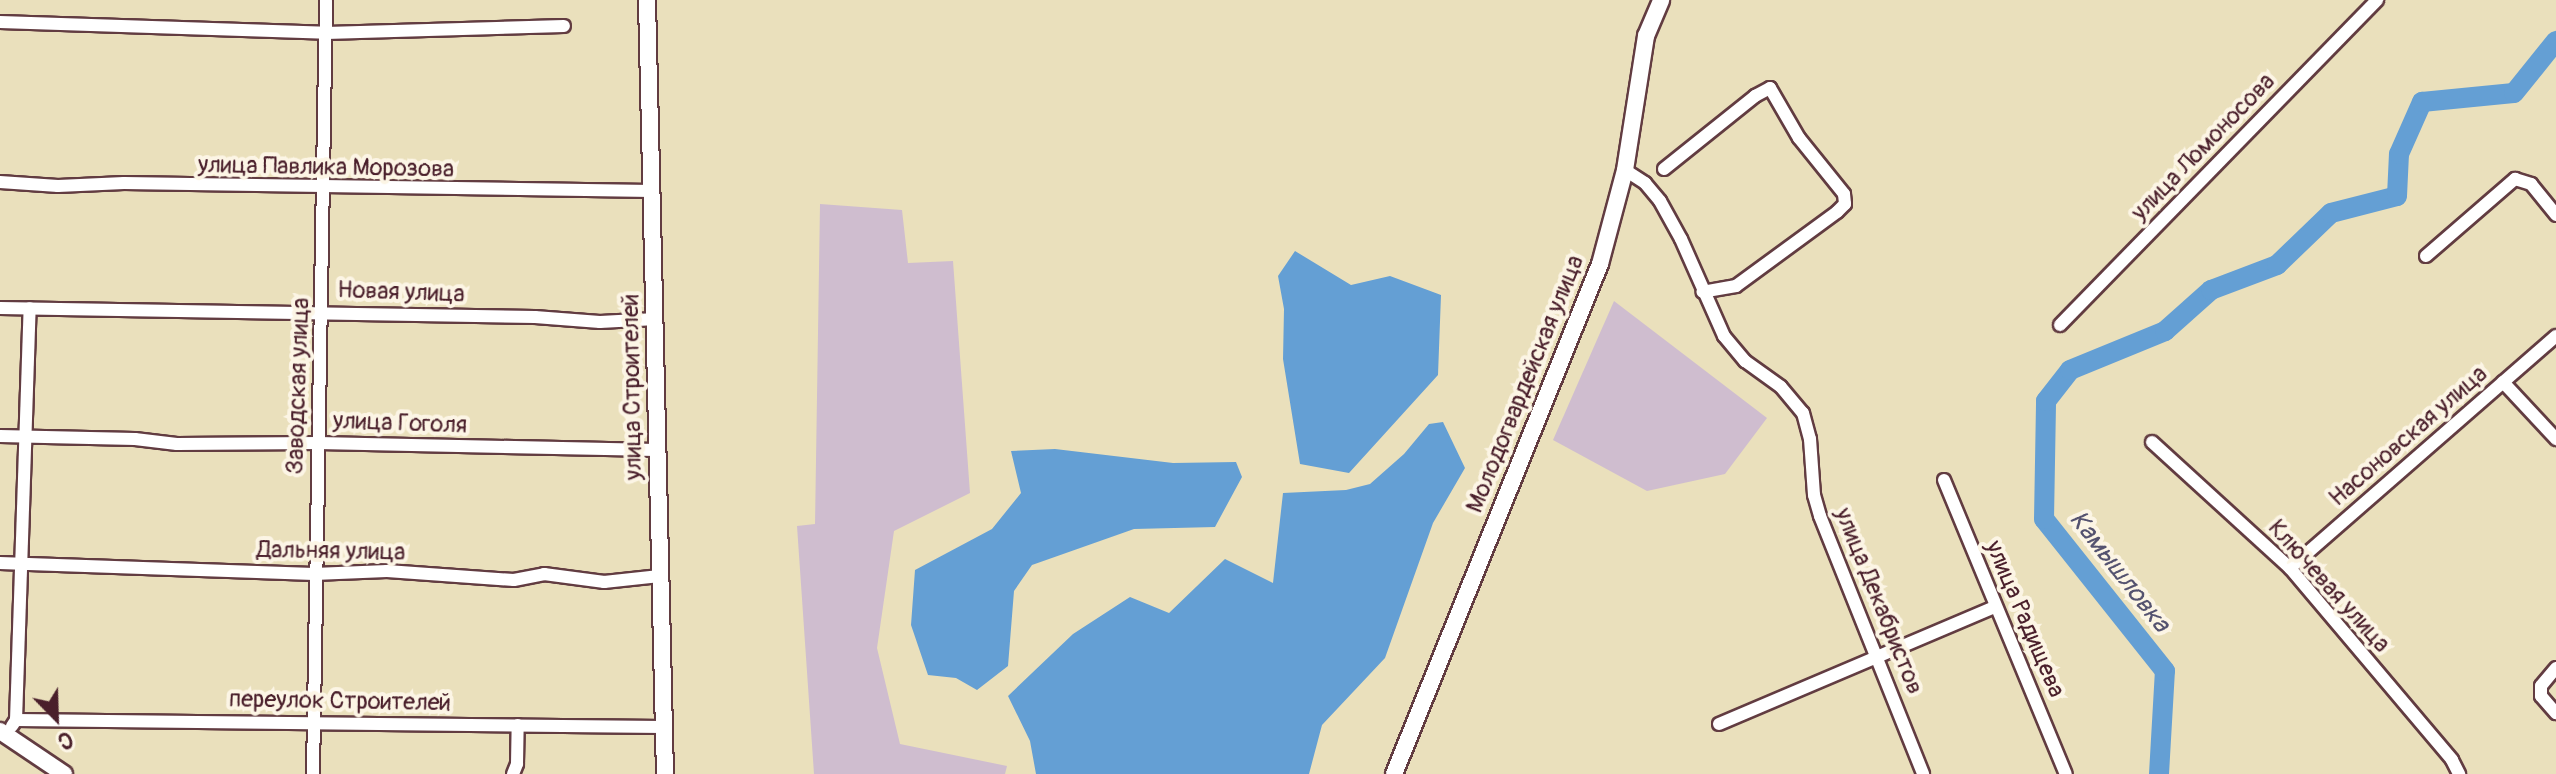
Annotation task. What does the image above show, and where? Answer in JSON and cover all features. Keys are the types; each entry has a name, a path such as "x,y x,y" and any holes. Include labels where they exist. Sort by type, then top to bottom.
{"street":[{"name":"Заводская улица","path":"313,774 326,0"},
{"name":"улица Строителей","path":"647,0 665,774"},
{"name":"Молодогвардейская улица","path":"1394,774 1595,275 1625,170 1646,36 1661,0"},
{"name":"улица Ломоносова","path":"2060,325 2377,0"},
{"path":"0,22 326,33 454,26 564,26"},
{"path":"1664,169 1755,96 1770,88 1799,138 1844,194 1845,204 1837,212 1736,286 1703,292"},
{"name":"улица Декабристов","path":"1625,170 1645,183 1660,201 1714,319 1733,350 1781,387 1803,413 1810,439 1814,495 1820,516 1879,657 1923,774"},
{"path":"2426,256 2515,179 2531,184 2556,215"},
{"name":"улица Павлика Морозова","path":"0,182 323,189 652,191"},
{"name":"Новая улица","path":"0,308 323,312 535,317 600,322 656,319"},
{"path":"30,308 16,720 3,733 64,774"},
{"name":"Насоновская улица","path":"2290,568 2556,336"},
{"path":"2503,382 2556,439"},
{"name":"улица Гоголя","path":"0,436 135,439 177,444 318,443 656,450"},
{"name":"Ключевая улица","path":"2152,442 2290,568 2452,760 2459,774"},
{"name":"улица Радищева","path":"1944,480 2066,774"},
{"name":"Дальняя улица","path":"0,563 314,574 387,571 514,580 544,574 604,582 660,576"},
{"path":"1719,724 1995,607"},
{"path":"2556,668 2541,686 2541,696 2556,713"},
{"name":"переулок Строителей","path":"16,720 663,727"},
{"path":"513,774 517,764 518,725"}],"shaded area":[{"path":"820,204 902,210 908,263 953,261 970,493 894,531 877,648 900,744 1007,766 1005,774 814,774 797,526 815,524"},
{"path":"1614,301 1767,418 1725,474 1647,491 1553,440"}],"water":[{"path":"1295,251 1351,285 1390,276 1441,295 1438,375 1349,473 1300,464 1283,359 1284,309 1278,276"},
{"path":"1443,422 1465,468 1433,523 1385,658 1322,725 1309,774 1036,774 1030,741 1008,696 1073,634 1130,597 1169,613 1225,559 1273,583 1283,493 1346,490 1370,484 1404,454 1429,424"},
{"path":"1055,449 1173,463 1236,462 1242,477 1215,527 1134,529 1032,565 1014,591 1008,666 977,690 956,678 928,675 911,625 915,570 992,529 1021,493 1011,451"}],"waterway":[{"name":"Камышловка","path":"2159,774 2165,671 2044,519 2046,401 2070,370 2165,331 2211,290 2277,265 2331,213 2397,196 2399,154 2422,102 2514,93 2556,41"}]}
